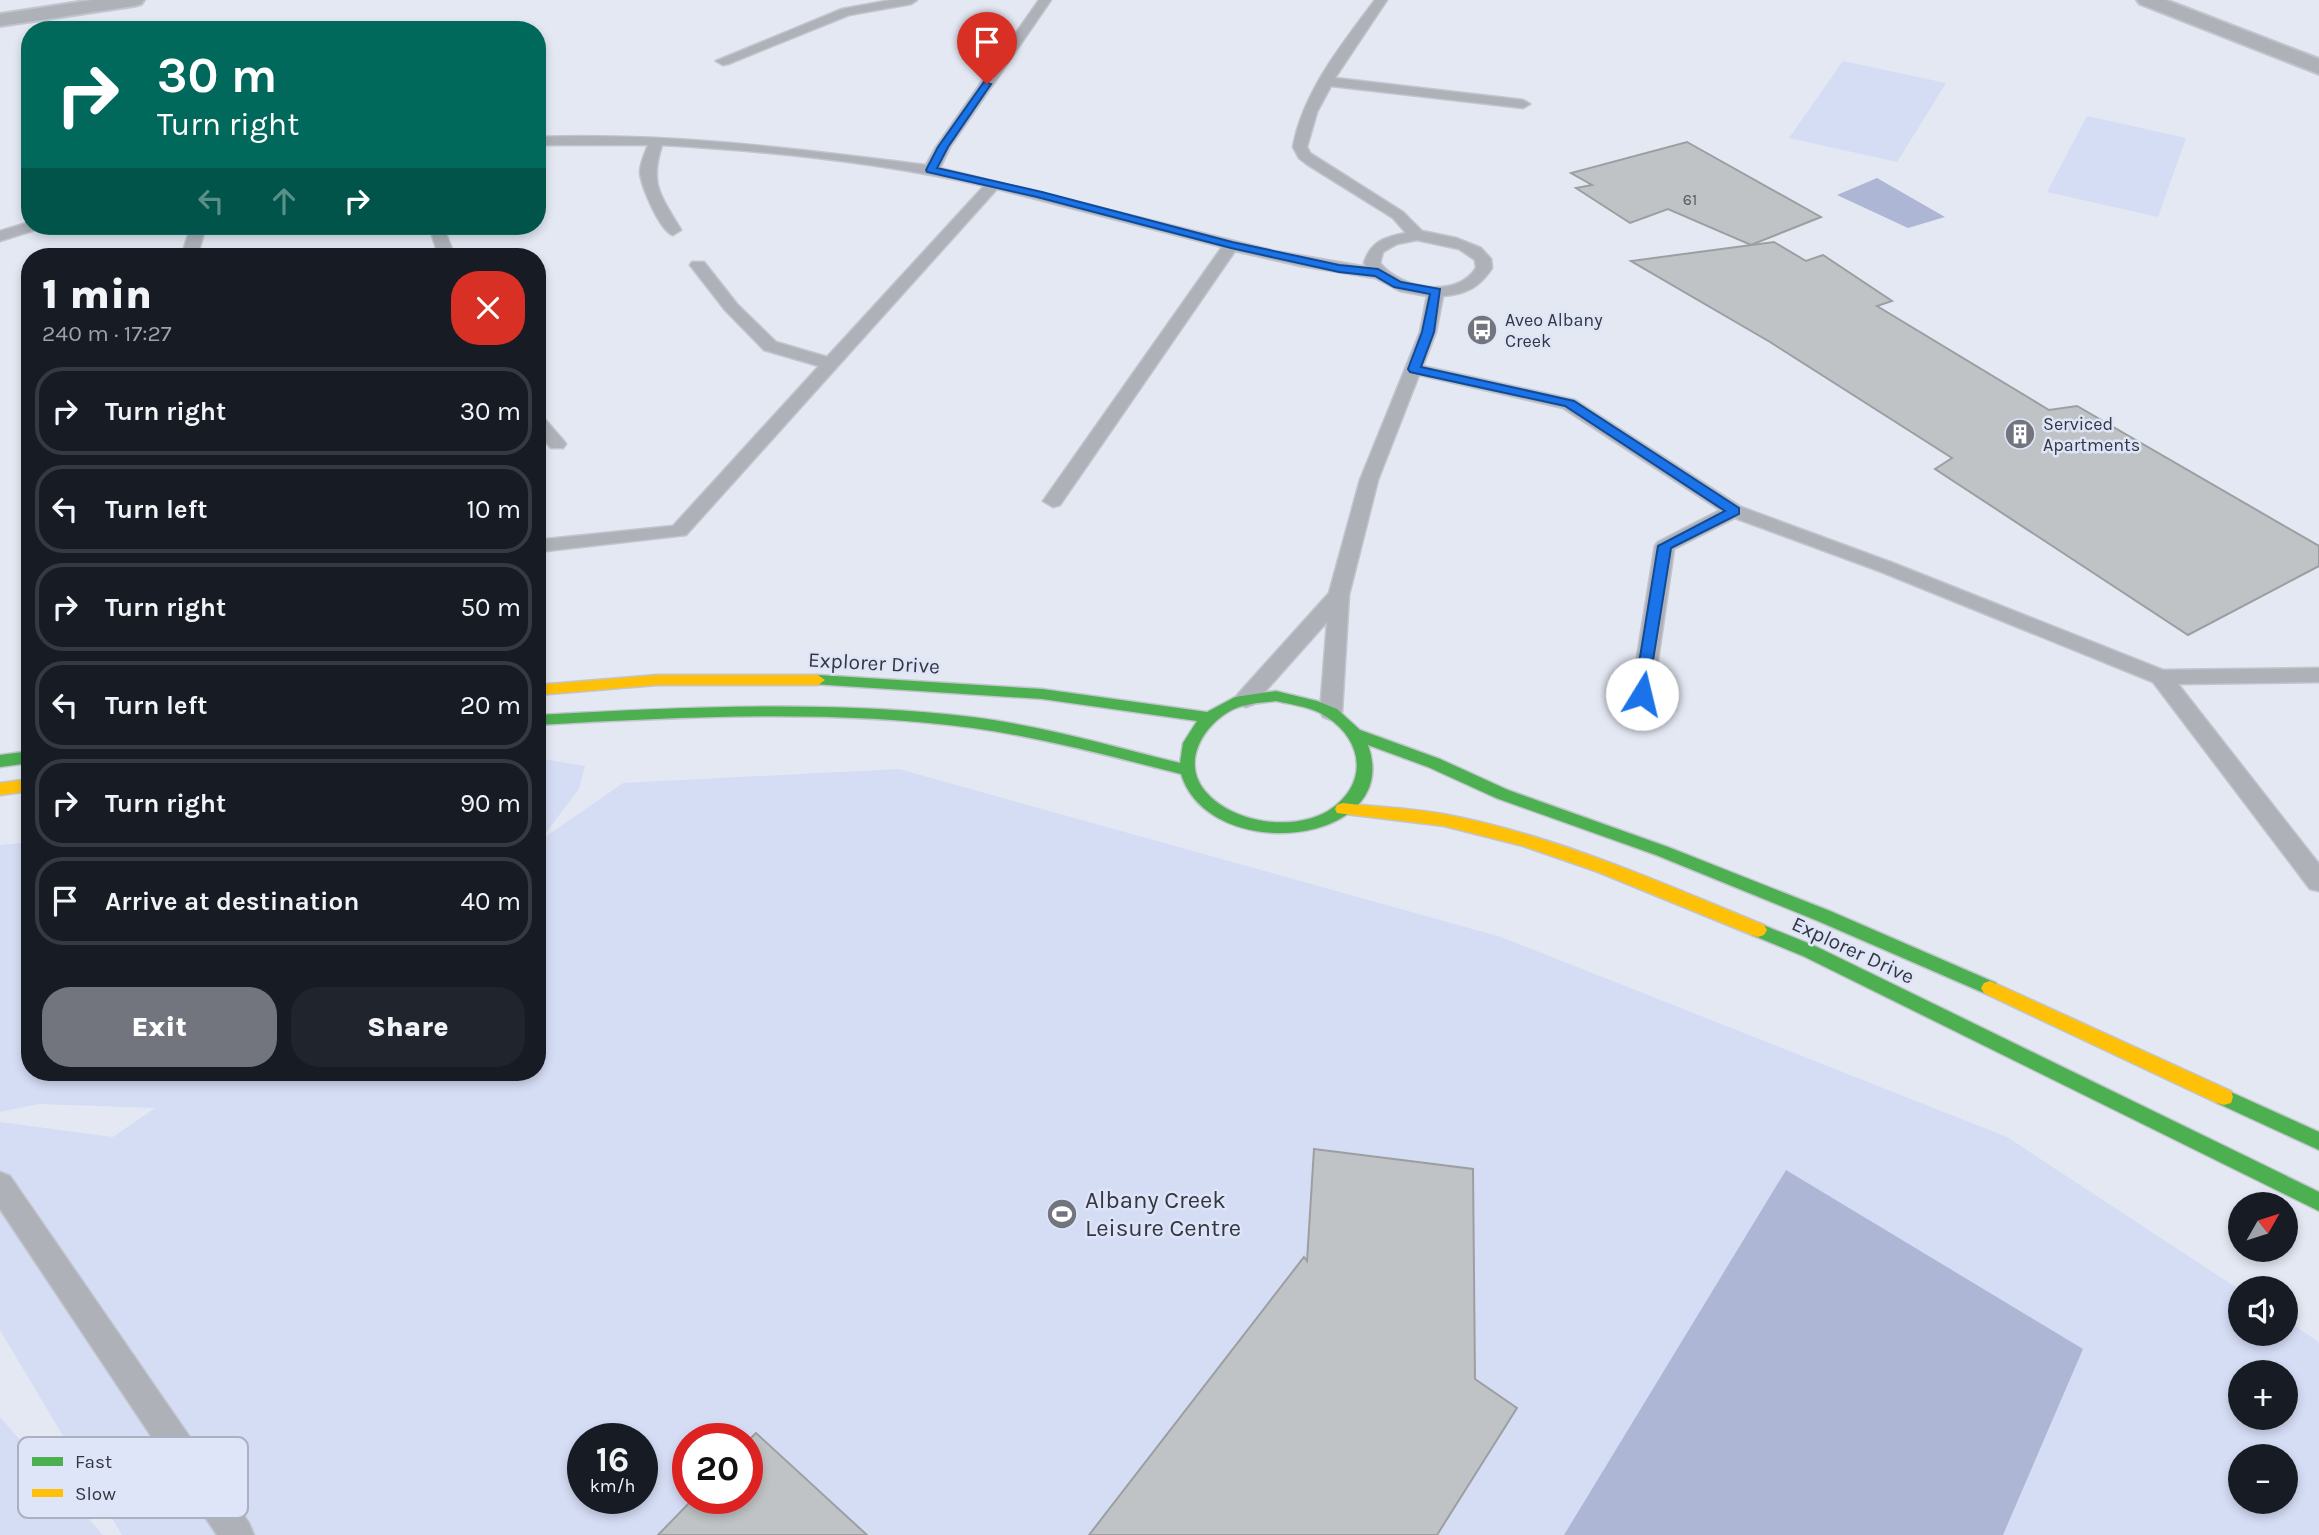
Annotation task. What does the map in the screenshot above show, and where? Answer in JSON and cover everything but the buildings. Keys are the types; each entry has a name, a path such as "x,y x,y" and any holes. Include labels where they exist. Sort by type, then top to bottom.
{"street":[{"path":"0,20 134,0"},
{"path":"2147,0 2319,66"},
{"name":"Explorer Drive","path":"546,689 657,680 835,680 1042,694 1207,717"},
{"path":"1276,696 1305,701 1331,712 1358,735 1366,754 1367,774 1359,793 1343,810 1321,821 1293,827 1267,827 1237,819 1205,800 1187,770 1186,750 1193,732 1207,717 1225,706 1247,699 1276,696"},
{"path":"546,719 670,712 792,710 914,717 1036,733 1187,770"},
{"name":"Explorer Drive","path":"1358,735 1434,763 1502,794 1662,851 1824,916 1960,974 2319,1141"},
{"path":"0,761 21,758"},
{"path":"0,789 21,786"},
{"name":"Explorer Drive","path":"1343,810 1444,820 1525,841 1634,879 1809,951 2319,1202"}],"lane":[{"path":"723,61 846,12 911,0"},
{"path":"931,170 943,147 1045,0"},
{"path":"1381,0 1326,81 1300,141 1304,155 1392,211 1417,235"},
{"path":"1326,81 1523,104"},
{"path":"546,140 572,139 723,145 931,170 1231,245 1339,268 1378,273 1398,285 1436,291 1460,288 1478,279 1484,267 1482,259 1469,247 1457,242 1417,235 1392,240 1379,246 1371,259 1378,273"},
{"path":"656,142 647,170 654,196 673,230"},
{"path":"546,545 679,531 994,184"},
{"path":"0,236 21,230"},
{"path":"1053,501 1231,245"},
{"path":"698,265 731,307 770,346 831,364"},
{"path":"1331,712 1339,595 1369,480 1428,332 1436,291"},
{"path":"1414,369 1569,404 1734,511 1886,567 2161,677 2319,675"},
{"path":"546,431 558,444"},
{"path":"1642,694 1665,546 1734,511"},
{"path":"1247,699 1339,595"},
{"path":"2161,677 2319,882"},
{"path":"0,1185 171,1437"},
{"path":"225,1518 237,1535"}],"shaded area":[{"path":"1843,61 1946,83 1897,162 1789,138"},
{"path":"2087,116 2186,138 2158,217 2047,192"},
{"path":"1877,178 1945,217 1908,228 1837,195"},
{"name":"Albany Creek Leisure Centre","path":"546,760 585,766 579,789 546,833"},
{"name":"Albany Creek Leisure Centre","path":"899,769 1501,937 2007,1137 2228,1282 2228,1346 2298,1346 2298,1328 2316,1340 2319,1344 2319,1535 122,1535 112,1518 248,1518 248,1437 64,1437 0,1330 0,1122 113,1137 155,1108 39,1104 0,1112 0,845 21,843 21,1081 546,1081 546,836 623,783"},
{"path":"1786,1170 2083,1349 2003,1535 1564,1535"},
{"path":"0,1417 18,1438 18,1518 88,1518 103,1535 0,1535"}],"traffic: fast":[{"path":"818,680 1042,694 1207,717"},
{"path":"1276,696 1312,704 1332,713 1345,723 1361,746 1365,772 1361,785 1354,798 1327,819 1289,828 1249,823 1230,817 1213,807 1200,795 1192,782 1188,756 1197,731 1206,721 1235,703 1276,696"},
{"path":"546,720 755,711 920,717 1028,732 1187,770"},
{"path":"1358,735 1434,763 1502,794 1662,851 1824,916 1990,988"},
{"path":"0,761 21,758"},
{"path":"1758,930 1809,951 2319,1202"},
{"path":"2224,1097 2319,1141"}],"traffic: slow":[{"path":"546,689 657,680 818,680"},
{"path":"0,789 21,786"},
{"path":"1343,809 1444,820 1525,840 1604,867 1758,930"},
{"path":"1990,988 2224,1097"}],"place":[{"name":"Aveo Albany Creek","path":"1482,330"},
{"name":"Serviced Apartments","path":"2020,434"},
{"name":"Albany Creek Leisure Centre","path":"1062,1214"}],"route":[{"path":"987,84 943,147 931,170 1039,194 1231,245 1339,268 1378,273 1398,285 1416,290 1436,291 1428,332 1414,369 1569,404 1734,511 1665,546 1642,694"}]}
